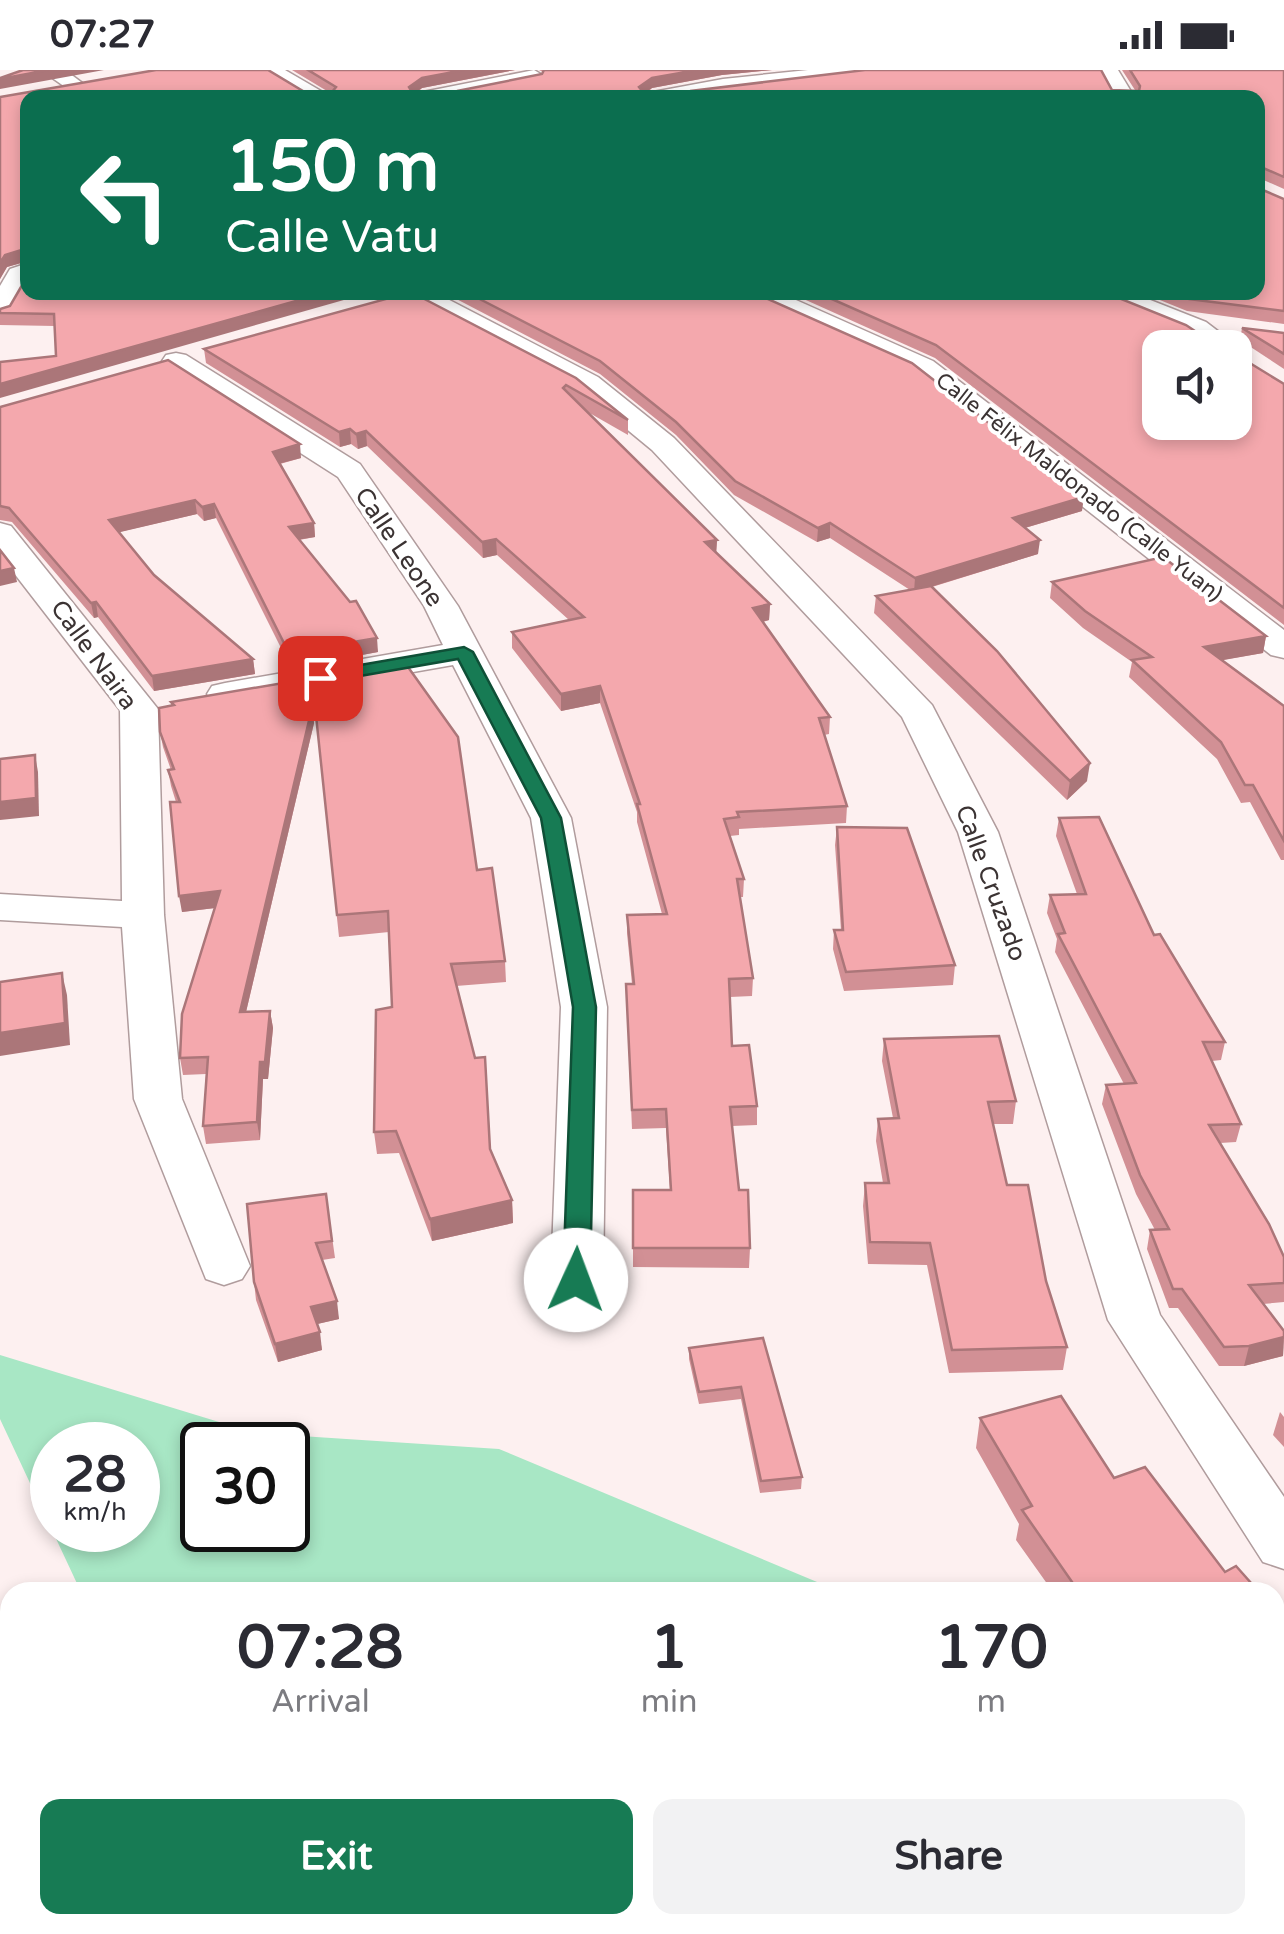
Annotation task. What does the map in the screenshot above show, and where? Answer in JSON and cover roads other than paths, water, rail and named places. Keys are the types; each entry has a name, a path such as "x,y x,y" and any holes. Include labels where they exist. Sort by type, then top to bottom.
{"street":[{"path":"270,70 308,90"},
{"path":"477,70 503,82"},
{"path":"690,70 723,85"},
{"path":"696,90 866,70"},
{"path":"463,90 534,76"},
{"path":"0,311 16,272"},
{"name":"Calle Cruzado","path":"418,300 588,383 663,444 919,713 978,832 1136,1320 1282,1540"},
{"name":"Calle Félix Maldonado (Calle Yuan)","path":"773,300 923,367 1284,647"},
{"path":"1125,300 1197,330"},
{"name":"Calle Leone","path":"182,359 349,472 441,606 551,818 584,1007 576,1280"},
{"name":"Calle Naira","path":"0,532 171,703 143,915 158,1099 224,1266"},
{"path":"171,703 464,652"},
{"path":"0,907 143,915"}]}
